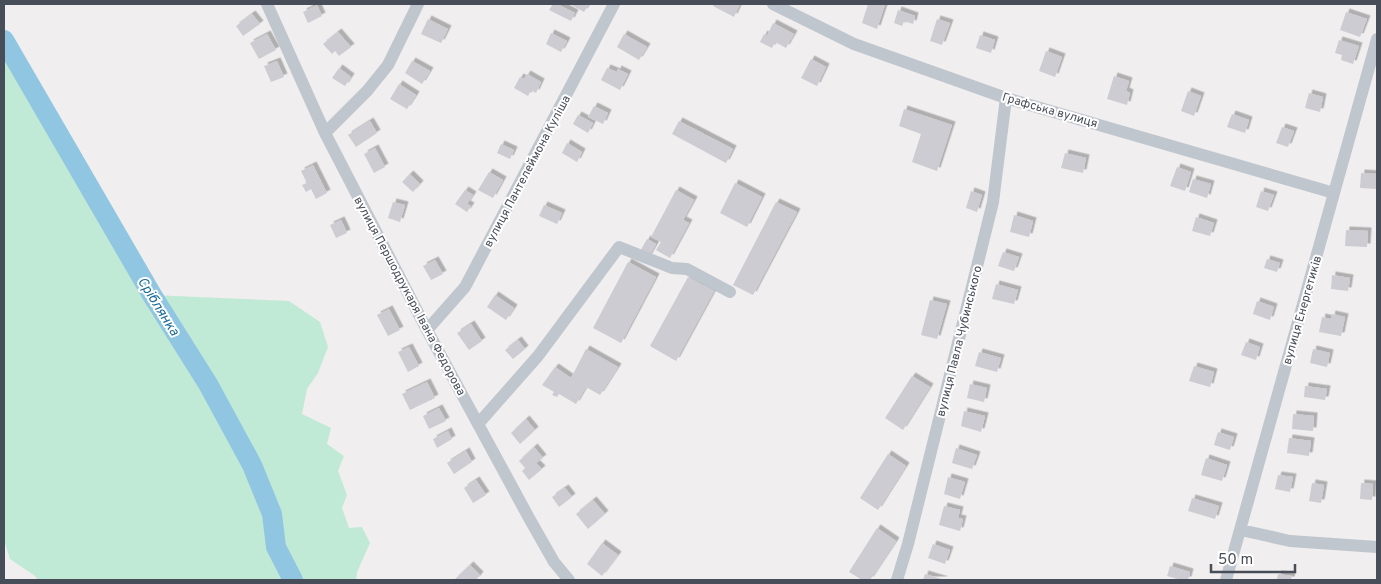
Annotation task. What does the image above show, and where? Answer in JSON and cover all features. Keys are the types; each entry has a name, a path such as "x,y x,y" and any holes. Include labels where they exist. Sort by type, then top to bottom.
{"street":[{"name":"вулиця Першодрукаря Івана Федорова","path":"267,4 325,133 427,330 550,555 569,580"},
{"path":"325,133 367,91 388,65 418,4"},
{"name":"вулиця Пантелеймона Куліша","path":"427,330 465,287 614,4"},
{"name":"Графська вулиця","path":"774,4 854,44 1006,98 1334,193"},
{"name":"вулиця Енергетиків","path":"1226,580 1377,39"},
{"name":"вулиця Павла Чубинського","path":"897,580 908,544 993,202 1006,98"},
{"path":"478,424 538,356 619,247 672,268 687,268 730,292"},
{"path":"1240,530 1290,541 1377,547"}],"green space":[{"path":"4,49 19,75 51,120 152,295 289,301 320,322 328,347 318,373 307,389 302,414 331,428 327,444 344,456 338,471 347,495 342,508 349,528 362,527 370,543 357,572 356,580 38,580 10,559 4,540"}],"building":[{"path":"553,4 557,4 575,13 571,21 549,10"},
{"path":"570,4 589,4 584,12"},
{"path":"714,4 740,4 734,17 713,6"},
{"path":"868,4 885,5 877,29 862,23"},
{"path":"317,5 322,16 308,23 303,12"},
{"path":"898,10 915,16 913,24 904,21 902,26 894,23"},
{"path":"1346,12 1367,19 1360,37 1340,30"},
{"path":"252,14 260,24 243,36 236,26"},
{"path":"428,19 448,29 441,43 421,34"},
{"path":"937,19 950,23 942,45 930,41"},
{"path":"773,23 794,34 786,48 775,42 772,48 760,42 764,34 767,36"},
{"path":"338,32 351,47 339,56 335,51 332,54 323,44"},
{"path":"551,33 567,41 561,52 546,44"},
{"path":"267,34 276,50 259,59 250,43"},
{"path":"624,34 647,47 639,60 617,47"},
{"path":"980,35 995,40 991,53 976,48"},
{"path":"1339,40 1359,46 1353,64 1341,60 1342,55 1335,53"},
{"path":"1046,51 1062,57 1055,77 1039,71"},
{"path":"811,59 826,67 817,86 801,78"},
{"path":"277,61 284,77 271,82 264,66"},
{"path":"412,61 430,71 422,84 405,73"},
{"path":"339,68 351,77 345,86 332,78"},
{"path":"607,68 617,72 618,69 628,74 620,90 601,80"},
{"path":"527,74 541,82 536,93 531,90 528,96 514,88 520,77 524,79"},
{"path":"1114,76 1129,81 1126,91 1130,93 1127,105 1107,99"},
{"path":"399,84 416,95 407,109 390,99"},
{"path":"1188,91 1201,96 1194,116 1181,111"},
{"path":"1309,93 1323,97 1320,112 1305,108"},
{"path":"594,106 608,113 603,124 588,117"},
{"path":"904,109 952,125 937,171 912,162 921,134 899,126"},
{"path":"1232,114 1249,120 1245,133 1227,127"},
{"path":"578,115 593,123 588,133 573,124"},
{"path":"370,121 377,133 356,147 348,135"},
{"path":"679,121 733,149 726,163 672,134"},
{"path":"1282,127 1294,131 1288,147 1276,143"},
{"path":"567,143 582,152 577,162 562,153"},
{"path":"501,144 514,150 510,159 497,153"},
{"path":"375,148 385,167 374,173 364,154"},
{"path":"1065,153 1086,158 1083,173 1061,168"},
{"path":"313,165 327,193 316,199 311,189 306,192 302,185 307,183 301,171"},
{"path":"1177,167 1191,172 1185,191 1170,186"},
{"path":"489,172 503,180 493,198 478,190"},
{"path":"1361,173 1377,174 1377,189 1360,188"},
{"path":"410,174 420,184 413,192 402,182"},
{"path":"1193,179 1211,184 1207,198 1189,192"},
{"path":"735,183 762,197 747,227 720,213"},
{"path":"465,190 473,195 467,204 471,206 467,212 455,204"},
{"path":"676,190 694,200 683,220 689,223 670,258 656,250 661,242 651,237"},
{"path":"971,191 982,195 977,212 966,208"},
{"path":"1261,191 1274,195 1268,211 1256,207"},
{"path":"393,202 405,205 400,222 388,218"},
{"path":"776,202 797,212 753,295 733,285"},
{"path":"544,205 562,213 557,224 539,216"},
{"path":"1014,215 1033,221 1029,237 1010,232"},
{"path":"1196,217 1214,223 1210,236 1192,231"},
{"path":"341,220 347,233 336,238 330,225"},
{"path":"1346,230 1368,231 1367,247 1345,246"},
{"path":"647,239 656,244 648,258 639,253"},
{"path":"1003,252 1019,257 1014,271 998,266"},
{"path":"1267,259 1280,263 1277,272 1264,268"},
{"path":"435,260 443,274 431,280 423,266"},
{"path":"628,262 656,277 621,343 593,328"},
{"path":"1332,275 1350,278 1348,291 1331,289"},
{"path":"688,277 714,291 676,361 650,346"},
{"path":"996,284 1018,290 1014,304 992,299"},
{"path":"495,295 514,308 506,320 487,307"},
{"path":"930,300 947,304 937,339 921,335"},
{"path":"1257,301 1274,307 1270,320 1253,314"},
{"path":"389,309 400,330 388,336 377,315"},
{"path":"1332,314 1345,317 1341,336 1319,332 1322,317 1331,319"},
{"path":"471,324 482,341 469,350 457,333"},
{"path":"518,340 525,349 513,359 505,350"},
{"path":"1246,342 1260,347 1256,360 1241,355"},
{"path":"409,347 419,366 408,372 398,352"},
{"path":"586,349 618,367 600,395 586,387 576,404 559,394 557,397 552,395 554,392 542,385 555,367 571,378"},
{"path":"1313,349 1330,353 1327,367 1310,363"},
{"path":"979,352 1001,358 997,372 975,366"},
{"path":"1194,366 1214,372 1210,387 1189,381"},
{"path":"912,376 930,387 903,430 885,418"},
{"path":"427,382 435,398 410,410 402,394"},
{"path":"970,384 987,388 984,402 967,398"},
{"path":"1305,386 1327,389 1325,400 1304,397"},
{"path":"439,408 446,421 429,429 423,416"},
{"path":"964,411 985,416 981,432 961,426"},
{"path":"1293,414 1314,416 1313,431 1292,429"},
{"path":"526,419 535,430 520,444 511,433"},
{"path":"448,431 452,439 437,448 433,439"},
{"path":"1218,432 1234,437 1230,450 1214,445"},
{"path":"1289,438 1311,441 1309,456 1287,453"},
{"path":"534,447 543,458 536,463 542,469 529,480 522,471 525,468 519,461"},
{"path":"956,448 977,455 972,469 952,463"},
{"path":"466,451 472,462 454,474 447,463"},
{"path":"888,454 906,466 878,510 860,498"},
{"path":"1206,458 1227,465 1222,481 1201,475"},
{"path":"1278,475 1293,477 1290,492 1275,489"},
{"path":"948,477 965,482 960,499 944,494"},
{"path":"476,480 486,495 473,503 464,488"},
{"path":"1312,483 1324,485 1321,503 1309,501"},
{"path":"1361,483 1373,484 1372,500 1360,499"},
{"path":"565,488 572,497 559,507 552,497"},
{"path":"1192,498 1219,506 1215,519 1188,511"},
{"path":"593,500 605,514 588,529 576,514"},
{"path":"944,506 960,510 958,518 963,519 960,531 939,525"},
{"path":"877,528 896,541 870,580 862,580 849,572"},
{"path":"602,543 618,555 602,576 587,564"},
{"path":"933,544 950,550 945,564 928,558"},
{"path":"470,565 480,575 476,580 455,579"},
{"path":"1170,566 1190,572 1188,580 1167,576"},
{"path":"925,574 945,580 923,580"},
{"path":"1278,574 1292,576 1291,580 1277,580"}],"waterway":[{"name":"Сріблянка","path":"4,40 152,295 208,384 252,465 272,514 276,547 293,580"}]}
